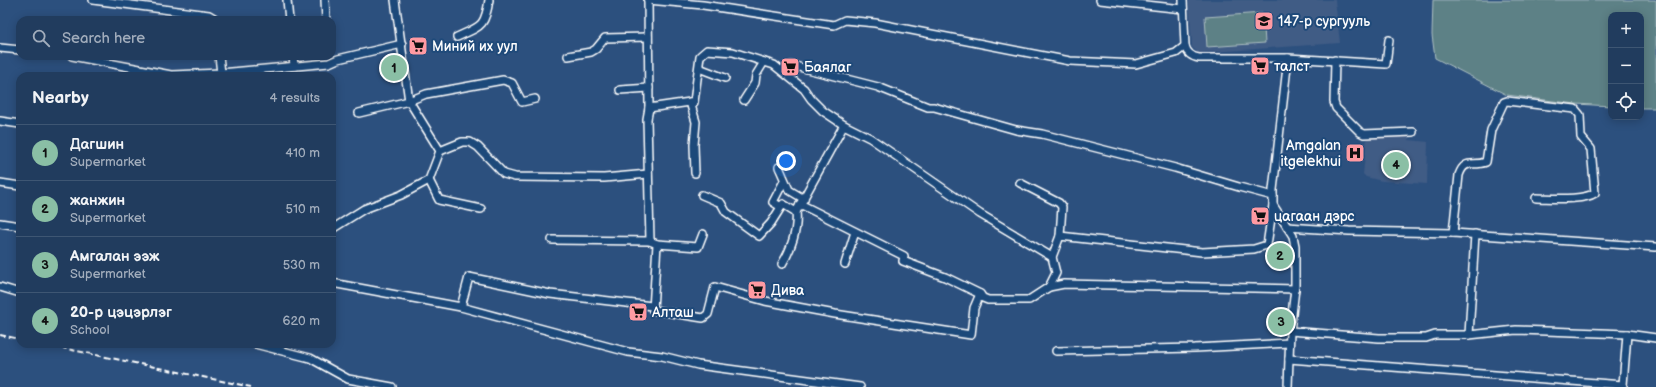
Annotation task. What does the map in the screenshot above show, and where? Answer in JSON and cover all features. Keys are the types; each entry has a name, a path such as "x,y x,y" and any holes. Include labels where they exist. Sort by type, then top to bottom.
{"street":[{"path":"93,0 211,16"},
{"path":"287,0 289,16"},
{"path":"325,0 326,16"},
{"path":"395,0 409,101 440,151"},
{"path":"458,37 480,26 486,18 489,0"},
{"path":"980,294 974,308 971,335 835,314 765,301 715,287 708,314 703,318 653,310 652,306 656,274 648,174 648,0 718,7 834,25 845,20 875,23 1070,61 1136,64 1176,53 1185,46"},
{"path":"1100,0 1183,9"},
{"path":"1182,0 1185,46 1188,53 1196,57 1288,58 1386,64 1389,40"},
{"path":"568,56 591,52 596,49 606,38 648,37"},
{"path":"336,59 402,44"},
{"path":"0,48 16,50"},
{"path":"649,108 694,102 700,56 707,50 733,52 764,62 782,70 784,75 804,89 811,99 823,111 844,125 870,138 980,214 1052,257"},
{"path":"1060,236 1202,252 1254,249 1268,245 1288,58"},
{"path":"93,60 155,72"},
{"path":"221,60 225,72"},
{"path":"293,60 294,66"},
{"path":"243,72 294,66 324,60"},
{"path":"1335,60 1334,102 1336,108 1360,132 1364,134 1413,132"},
{"path":"744,100 755,83 756,75 764,62"},
{"path":"782,70 791,65 878,87 928,107 934,107 1016,130 1042,134 1175,168 1273,196"},
{"path":"699,68 726,78"},
{"path":"359,113 409,101 426,94 503,80 512,83 522,102 535,99"},
{"path":"620,90 649,88"},
{"path":"1453,233 1459,175 1462,167 1467,164 1482,164 1486,162 1491,130 1504,102 1507,101 1575,109 1580,115 1581,138 1591,149 1595,193 1590,196 1568,198 1536,198"},
{"path":"690,102 696,122 694,145 695,173"},
{"path":"0,121 16,123"},
{"path":"782,264 788,255 795,230 796,212 844,125"},
{"path":"336,226 364,208 401,195 429,180 440,151 462,142 470,142 478,147 504,174 515,177 604,178 648,174"},
{"path":"779,167 789,190 802,201 855,232 904,256 903,262 945,277 980,294 983,298 988,300 1029,300 1049,287 1064,284 1295,289"},
{"path":"429,180 439,200 481,209"},
{"path":"781,207 773,202 784,181"},
{"path":"0,183 16,185"},
{"path":"1020,183 1059,203 1062,207 1060,236 1052,257 1056,273 1049,287"},
{"path":"702,195 721,203 726,212 760,236 771,223 782,204 796,212"},
{"path":"1273,205 1293,236 1295,246 1295,289 1289,343 1288,387"},
{"path":"0,223 16,225"},
{"path":"1287,227 1350,231 1475,234 1656,247"},
{"path":"845,264 855,232"},
{"path":"552,240 654,242 698,247 703,234"},
{"path":"1469,335 1475,234"},
{"path":"461,308 469,277 550,294 652,306"},
{"path":"336,284 461,308 628,352 662,356 698,365 860,387"},
{"path":"0,287 16,292"},
{"path":"1290,331 1379,338 1426,338 1435,335 1469,335 1516,330 1627,334 1656,338"},
{"path":"1289,359 1623,386 1627,334"},
{"path":"1056,351 1195,348 1289,343"},
{"path":"271,348 310,358 348,378 392,387"}],"shaded area":[{"name":"147-р сургууль","path":"1189,0 1335,0 1340,43 1198,53 1192,47"},
{"path":"1384,135 1408,136 1409,140 1428,142 1427,184 1382,181 1366,177 1363,174 1367,137"}],"green space":[{"path":"1433,0 1656,0 1656,108 1644,108 1644,12 1608,12 1608,106 1576,104 1507,95 1435,58 1432,35"},
{"path":"1263,13 1265,43 1207,47 1205,17"}],"railway":[{"path":"0,335 16,338"},
{"path":"62,348 251,387"}],"place":[{"name":"147-р сургууль","path":"1264,21"},
{"name":"Миний их уул","path":"418,46"},
{"name":"талст","path":"1260,66"},
{"name":"Баялаг","path":"790,67"},
{"name":"Дагшин","path":"394,68"},
{"name":"Amgalan itgelekhui","path":"1355,153"},
{"name":"20-р цэцэрлэг","path":"1396,165"},
{"name":"цагаан дэрс","path":"1260,216"},
{"name":"жанжин","path":"1280,256"},
{"name":"Дива","path":"757,290"},
{"name":"Алташ","path":"638,312"},
{"name":"Амгалан ээж","path":"1281,322"}]}
